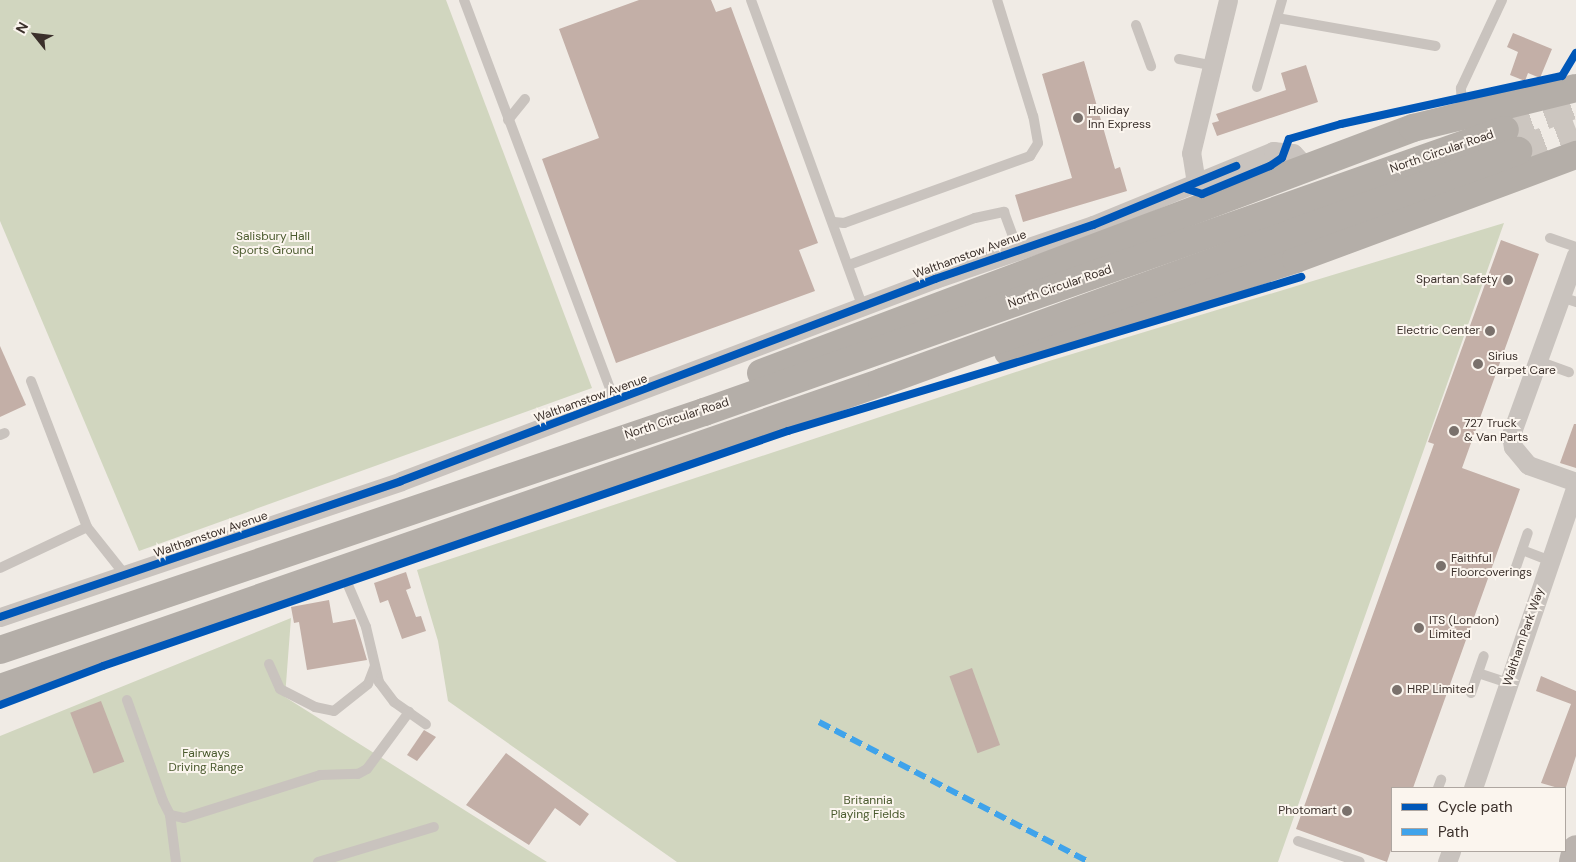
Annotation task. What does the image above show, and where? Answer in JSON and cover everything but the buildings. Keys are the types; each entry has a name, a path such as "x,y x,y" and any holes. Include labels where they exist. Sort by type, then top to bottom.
{"highway":[{"path":"0,650 614,440 666,410 1305,166 1463,113 1576,88"},
{"name":"North Circular Road","path":"614,440 704,412 1511,140 882,382"},
{"path":"0,688 882,382 931,375 1148,310 1504,185 1576,155"}],"main road":[{"path":"1573,862 1576,849"}],"street":[{"path":"1192,186 1191,153 1228,0"},
{"name":"Walthamstow Avenue","path":"0,618 127,577 615,402 863,307 1192,186 1273,151 1293,153 1305,166"},
{"name":"Waltham Park Way","path":"1473,787 1576,484 1528,465 1513,447 1511,436 1538,360 1568,300 1576,255"}],"lane":[{"path":"464,0 615,402"},
{"path":"751,0 834,222 863,307"},
{"path":"834,222 844,223 1030,156 1038,143 1033,116 997,0"},
{"path":"1257,87 1282,0"},
{"path":"1463,113 1461,88 1502,0"},
{"path":"1277,18 1436,46"},
{"path":"1136,25 1151,66"},
{"path":"1180,59 1211,65"},
{"path":"508,120 525,99"},
{"path":"849,266 975,218 1004,212 1018,250"},
{"path":"1550,238 1576,247"},
{"path":"1538,360 1569,372"},
{"path":"31,381 87,527 127,577"},
{"path":"0,568 87,527"},
{"path":"1515,570 1528,534"},
{"path":"1522,550 1550,561"},
{"path":"341,570 366,627 379,682 394,702 426,724"},
{"path":"1471,693 1484,656"},
{"path":"269,664 280,689 315,707 334,711 368,684 375,666"},
{"path":"1478,673 1508,684"},
{"path":"127,700 170,815 176,862"},
{"path":"170,815 184,818 201,815 320,775 358,774 367,769 409,712"},
{"path":"318,862 434,827"},
{"path":"1298,841 1360,862"}],"green space":[{"name":"Salisbury Hall Sports Ground","path":"0,0 446,0 592,388 139,551 0,221"},
{"name":"Britannia Playing Fields","path":"1504,223 1278,862 677,862 448,701 438,641 417,570 1049,361"},
{"name":"Fairways Driving Range","path":"291,618 285,697 547,862 0,862 0,736"}],"tunnel":[{"path":"1505,130 1576,104"},
{"path":"1518,151 1576,129"}],"marked path":[{"path":"819,722 1089,862"}],"cycle path":[{"path":"1187,189 1202,194 1270,166 1282,158 1289,139 1341,124 1562,76 1576,53"},
{"path":"0,617 401,481 935,279 1093,225 1236,166"},
{"path":"0,705 103,666 788,431 1301,277"}],"place":[{"name":"Holiday Inn Express","path":"1078,118"},
{"name":"Spartan Safety","path":"1508,280"},
{"name":"Electric Center","path":"1490,331"},
{"name":"Sirius Carpet Care","path":"1478,364"},
{"name":"727 Truck & Van Parts","path":"1454,431"},
{"name":"Faithful Floorcoverings","path":"1441,566"},
{"name":"ITS (London) Limited","path":"1419,628"},
{"name":"HRP Limited","path":"1397,690"},
{"name":"Photomart","path":"1347,811"}]}
